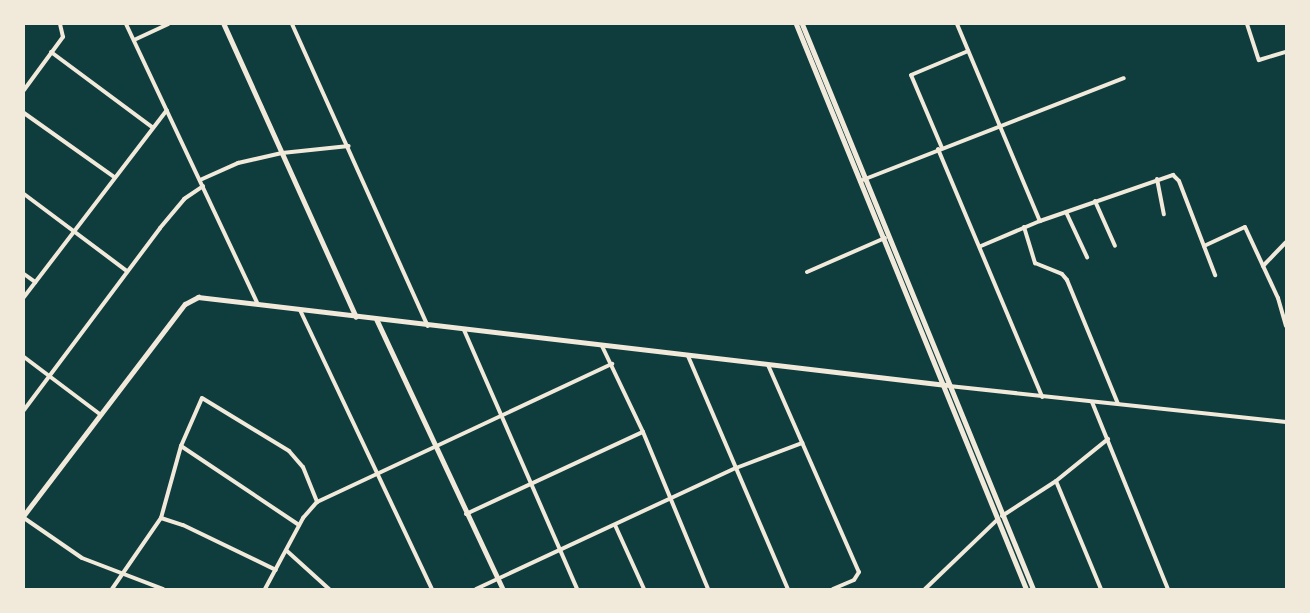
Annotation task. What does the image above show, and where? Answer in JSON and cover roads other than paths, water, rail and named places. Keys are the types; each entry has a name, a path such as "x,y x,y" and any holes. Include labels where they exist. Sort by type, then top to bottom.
{"main road":[{"path":"796,24 949,386 1026,589"},
{"path":"802,24 832,106"},
{"path":"886,238 942,385 1033,589"}],"street":[{"path":"24,90 63,37 60,24"},
{"path":"126,24 258,304"},
{"path":"134,40 168,24"},
{"path":"224,24 356,317"},
{"path":"292,24 349,146 428,326"},
{"path":"957,24 1040,221"},
{"path":"1247,24 1259,60 1286,52"},
{"path":"968,51 912,75 1042,396"},
{"path":"51,52 152,127"},
{"path":"862,179 1124,78"},
{"path":"24,297 72,231 166,110"},
{"path":"24,113 114,177"},
{"path":"200,180 238,162 282,153 349,146"},
{"path":"981,246 1024,227 1095,201 1157,179 1176,176 1215,275"},
{"path":"1157,179 1164,214"},
{"path":"24,410 172,212 203,186"},
{"path":"24,194 127,271"},
{"path":"1095,201 1115,246"},
{"path":"1066,212 1086,257"},
{"path":"1024,227 1035,263 1038,267 1062,274 1067,280 1118,404"},
{"path":"1204,246 1245,227 1263,266 1286,326"},
{"path":"807,272 886,238"},
{"path":"1263,266 1286,242"},
{"path":"24,274 35,282"},
{"path":"163,589 82,558 24,516 185,304 193,298 214,297 428,326 1092,402 1286,422"},
{"path":"300,310 432,589"},
{"path":"377,320 466,514 503,589"},
{"path":"464,330 577,589"},
{"path":"602,346 612,364 672,498 708,589"},
{"path":"688,356 788,589"},
{"path":"24,357 101,415"},
{"path":"265,589 287,551 299,525 317,502 434,445 612,364"},
{"path":"768,365 859,572 854,580 833,589"},
{"path":"112,589 161,518 181,446 199,402 206,398 297,459 317,502"},
{"path":"1092,402 1168,589"},
{"path":"466,514 530,482 643,432"},
{"path":"924,589 1000,518 1056,481 1108,439"},
{"path":"476,589 736,468 802,443"},
{"path":"181,446 299,525"},
{"path":"1056,481 1100,589"},
{"path":"161,518 276,570"},
{"path":"615,525 644,589"},
{"path":"287,551 329,589"}]}
